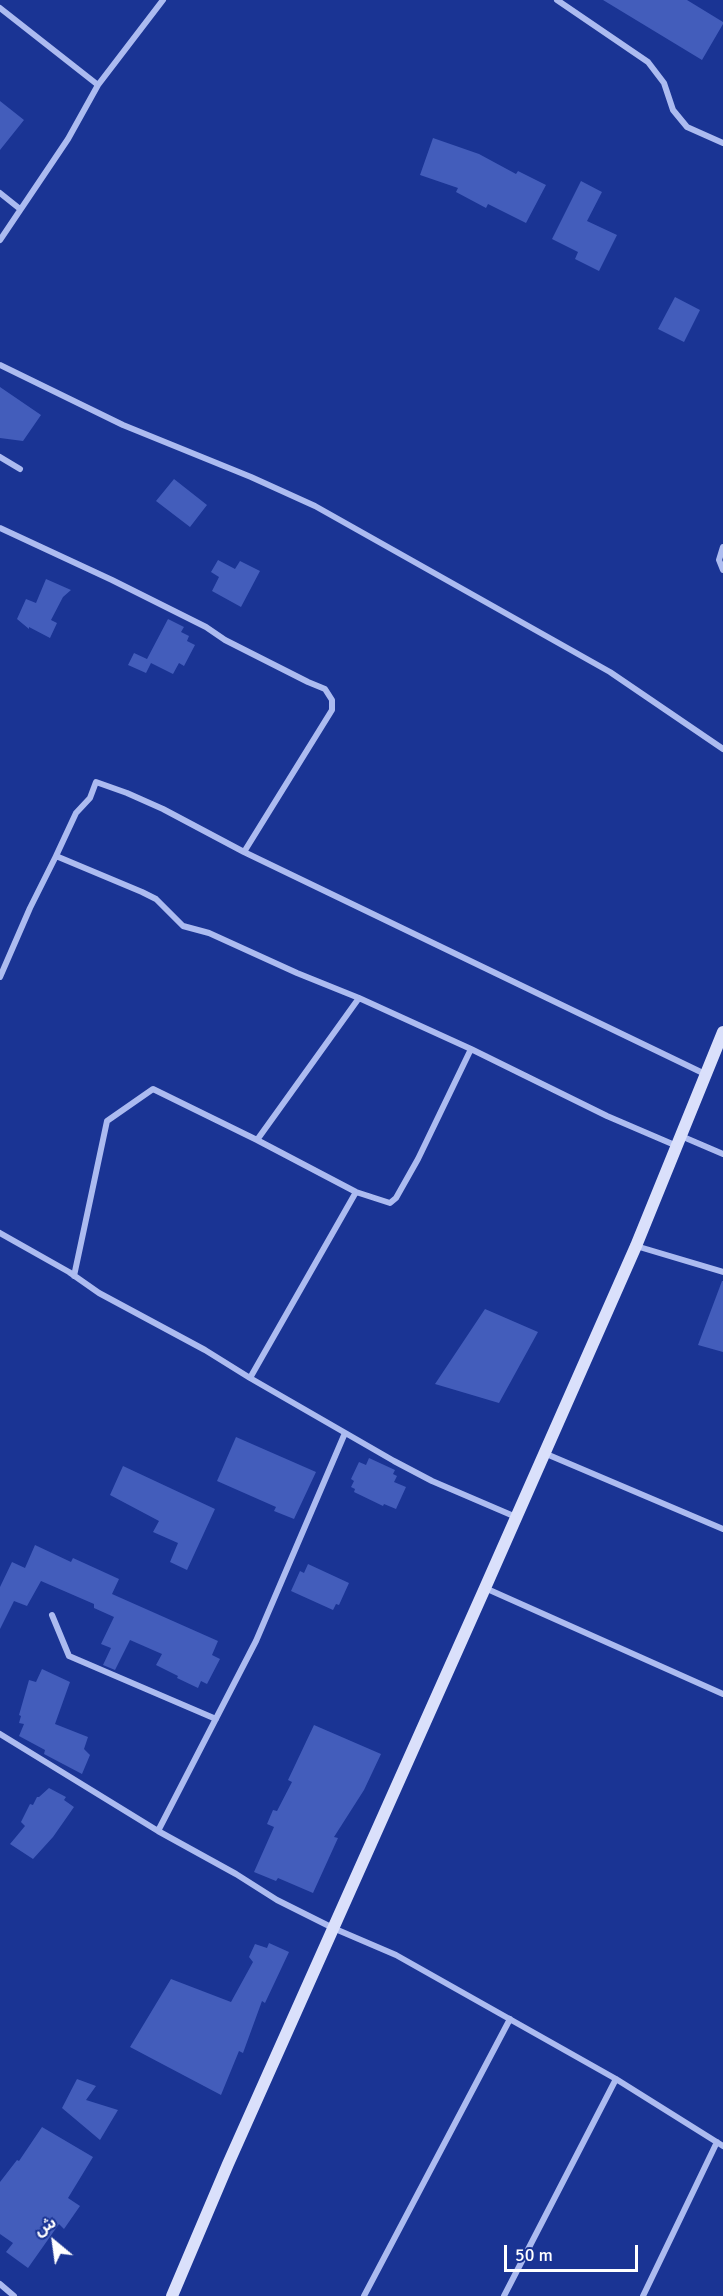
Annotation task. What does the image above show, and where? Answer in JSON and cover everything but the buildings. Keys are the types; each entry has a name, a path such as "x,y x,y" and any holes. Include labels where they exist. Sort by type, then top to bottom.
{"main road":[{"path":"172,2296 228,2164 486,1588 543,1453 636,1246 723,1032"}],"street":[{"path":"0,240 68,139 98,85 163,0"},
{"path":"560,1 648,62 664,83 673,110 687,127 723,143"},
{"path":"0,8 98,85"},
{"path":"0,193 20,209"},
{"path":"0,365 123,426 251,477 315,506 610,672 723,749"},
{"path":"0,457 20,469"},
{"path":"0,528 112,580 206,627 225,640 325,689 332,700 332,710 244,852"},
{"path":"723,547 719,560 723,570"},
{"path":"0,977 76,813 90,798 96,782 163,809 244,852 705,1074"},
{"path":"56,855 156,899 183,926 209,933 359,998 471,1049 607,1116 723,1154"},
{"path":"257,1140 359,998"},
{"path":"74,1276 107,1121 153,1089 356,1192 390,1203 394,1201 418,1159 471,1049"},
{"path":"250,1378 356,1192"},
{"path":"0,1233 99,1293 205,1350 345,1433 432,1481 516,1517"},
{"path":"636,1246 723,1272"},
{"path":"158,1831 256,1641 345,1433"},
{"path":"543,1453 723,1529"},
{"path":"486,1588 723,1694"},
{"path":"52,1615 69,1656 216,1719"},
{"path":"0,1734 158,1831 278,1900 333,1928 396,1955 616,2079 723,2146"},
{"path":"364,2296 510,2019"},
{"path":"504,2296 616,2079"},
{"path":"644,2296 717,2142"},
{"path":"0,2284 14,2296"}]}
